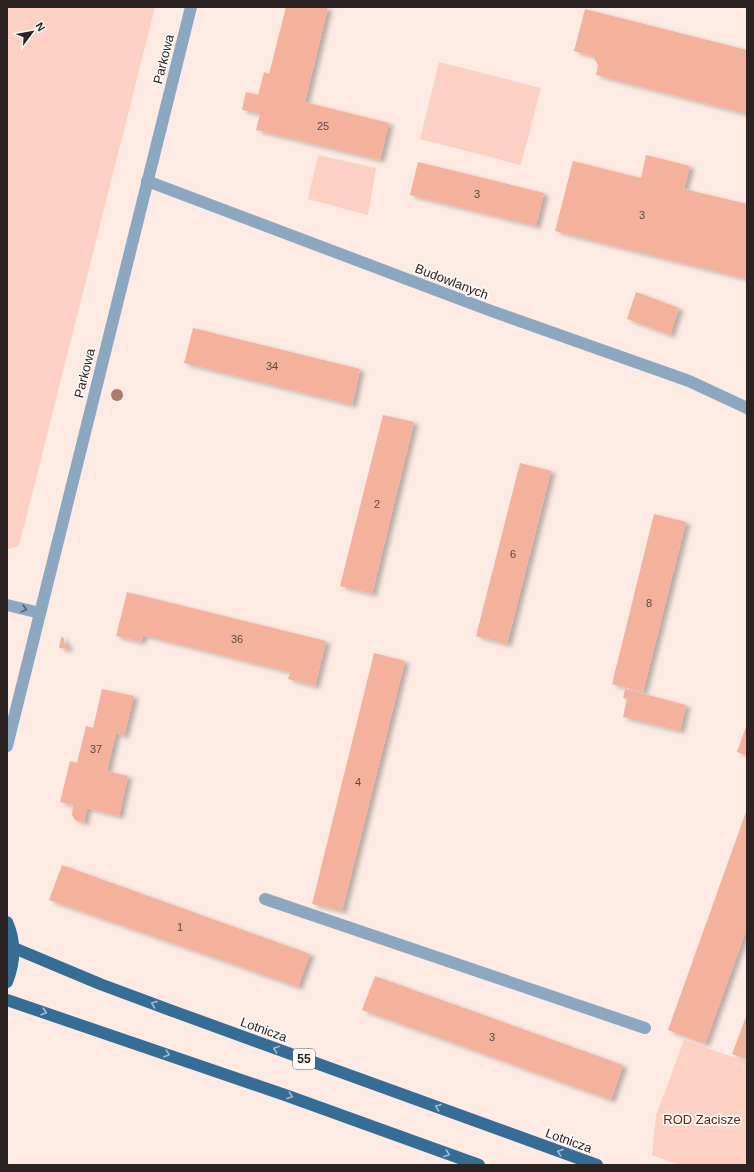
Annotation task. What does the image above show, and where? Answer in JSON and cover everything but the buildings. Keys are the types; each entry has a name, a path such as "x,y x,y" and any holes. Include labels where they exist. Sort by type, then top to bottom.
{"main road":[{"path":"7,922 11,930 14,948 13,965 7,982"},
{"name":"Lotnicza","path":"14,948 100,984 597,1165"},
{"path":"7,1000 285,1095 479,1165"}],"street":[{"name":"Parkowa","path":"7,746 191,7"},
{"name":"Budowlanych","path":"147,181 486,309 689,381 747,408"},
{"path":"7,605 40,613"},
{"path":"265,899 645,1028"}],"green space":[{"path":"7,7 155,7 19,546 7,549"},
{"path":"439,62 541,88 521,165 420,139"},
{"path":"318,155 376,168 368,215 308,199"},
{"name":"ROD Zacisze","path":"684,1040 747,1062 747,1165 679,1165 652,1155 656,1115"}]}
